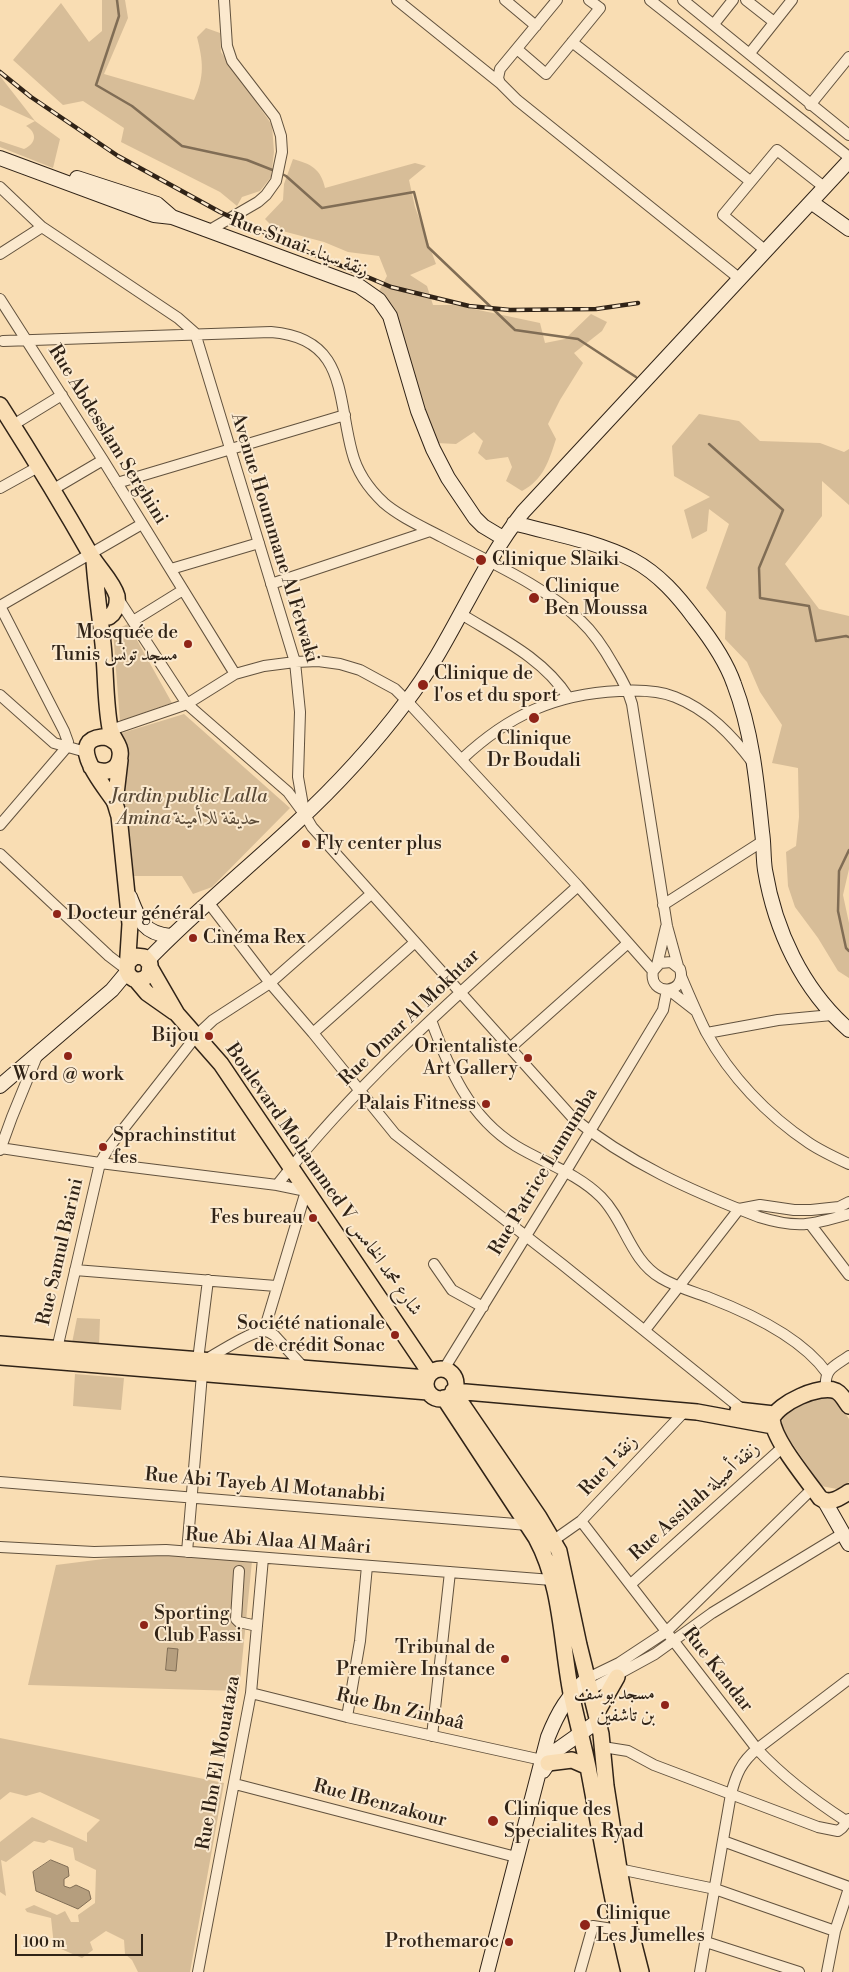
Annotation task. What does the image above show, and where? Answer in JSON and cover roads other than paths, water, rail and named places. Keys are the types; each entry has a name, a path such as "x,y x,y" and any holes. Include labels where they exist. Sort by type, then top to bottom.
{"main road":[{"path":"0,405 92,557 101,581 106,614 103,643 111,736 120,751 115,803"},
{"path":"101,581 112,585 117,597 116,610 106,614"},
{"path":"111,736 92,741 89,760 115,803 121,830 130,934 130,973"},
{"path":"89,760 99,771 108,771 115,767 120,760"},
{"name":"Boulevard Mohammed V شارع محمد الخامس","path":"130,934 177,1014 221,1064 432,1378 449,1371 452,1390"},
{"path":"135,956 147,962 145,978 130,973 135,956"},
{"name":"Boulevard Mohammed V شارع محمد الخامس","path":"130,973 146,993 177,1014"},
{"path":"0,1344 202,1365 432,1378"},
{"path":"0,1357 305,1369 432,1378"},
{"path":"432,1378 437,1398 452,1390 486,1385 699,1402 744,1411 773,1420 784,1446 813,1488 824,1500 836,1500 849,1492"},
{"path":"452,1390 773,1420 808,1392 826,1389 840,1394 849,1406"},
{"path":"452,1390 542,1548 552,1580 566,1647 571,1692 629,1972"},
{"path":"452,1390 554,1540 564,1568 579,1645 603,1747 606,1786 619,1869 640,1972"},
{"path":"597,1718 616,1677"},
{"path":"545,1761 572,1760 588,1767"}],"street":[{"path":"208,231 258,202 272,188 282,152 281,136 275,117 232,61 227,46 224,0"},
{"path":"396,0 740,279"},
{"path":"505,0 536,26"},
{"path":"500,83 498,74 500,69 557,0"},
{"path":"517,49 546,74 600,8 589,0"},
{"path":"650,0 849,157"},
{"path":"683,0 849,135"},
{"path":"714,24 733,0"},
{"path":"746,0 774,22"},
{"path":"750,53 792,0"},
{"path":"572,42 750,182"},
{"path":"810,105 849,57"},
{"name":"Rue Sinaï زنقة سيناء","path":"0,150 41,166 157,204 172,217"},
{"path":"766,251 722,215 777,150 824,187"},
{"name":"Rue Sinaï زنقة سيناء","path":"0,158 154,215 172,217 359,286 379,300 390,316 424,430 440,463 475,518 493,533 503,538"},
{"path":"147,962 170,936 305,815 367,750 407,701 462,614 503,538 514,524 849,161"},
{"path":"0,187 42,226 178,318 196,333"},
{"path":"811,202 849,228"},
{"path":"0,254 42,226"},
{"name":"Rue Abdesslam Serghini","path":"0,299 103,460 235,674"},
{"path":"2,342 20,331"},
{"path":"2,342 196,333 271,332 284,333 309,342 320,351 329,362 337,379 346,415 352,454 365,481 385,504 430,531 553,598 581,620 606,652 628,690 632,704 666,926 680,971 696,1011 718,1050 744,1084 775,1118 810,1144 849,1164"},
{"name":"Avenue Hoummane Al Fetwaki","path":"196,333 229,448 295,662 300,712 298,777 305,815"},
{"path":"13,425 62,395"},
{"path":"116,483 229,448 346,415"},
{"path":"52,490 103,460"},
{"path":"0,488 38,467"},
{"path":"0,825 66,748 68,742 0,606 92,557 142,524"},
{"path":"514,524 587,543 619,554 646,568 672,590 700,626 734,682 747,728 767,878 781,930 801,972 832,1015 849,1030"},
{"path":"271,584 430,531"},
{"path":"171,569 259,543"},
{"path":"106,614 133,620 183,590"},
{"path":"117,597 187,704 288,792 312,827 414,943 557,1102 590,1131 630,1158 660,1175 740,1209 774,1221 811,1224 849,1214"},
{"path":"462,614 531,657 558,681 568,697"},
{"path":"111,736 187,704 235,674 264,666 318,661 340,664 360,670 395,689 407,701 578,886 628,943 655,968"},
{"path":"462,759 479,743 510,721 538,707 568,697 596,692 628,690 661,692 693,706 721,726 753,763"},
{"path":"1,697 54,743 89,760"},
{"path":"663,905 763,841"},
{"name":"Boulevard Mohammed V شارع محمد الخامس","path":"0,854 109,956 130,973"},
{"name":"Rue Omar Al Mokhtar","path":"276,1185 326,1125 431,1020 578,886"},
{"path":"126,888 142,924 148,930 170,936"},
{"name":"Rue Samul Barini","path":"57,1349 100,1163 110,1146 196,1035 213,1020 270,983 371,894"},
{"path":"208,902 270,983 395,1134 645,1330 744,1411"},
{"path":"666,926 652,978 660,989 668,990 696,1011"},
{"path":"313,1033 414,943"},
{"path":"510,1048 628,943"},
{"path":"655,968 668,962 680,971"},
{"path":"668,990 678,985 680,971"},
{"path":"0,1086 130,973"},
{"name":"Rue Patrice Lumumba","path":"432,1378 482,1307 566,1171 662,1010 668,990"},
{"path":"707,1033 778,1020 832,1015"},
{"path":"431,1020 453,1076 481,1115 515,1145 566,1171 601,1197 608,1205 635,1251 649,1269 664,1280 754,1317 800,1346 815,1358 827,1372"},
{"path":"39,1052 0,1149 276,1185 306,1191 264,1331"},
{"path":"834,1157 849,1172"},
{"path":"645,1330 740,1209 760,1205 794,1210 812,1210 839,1207 849,1202"},
{"path":"811,1224 849,1275"},
{"path":"434,1264 452,1290 482,1307"},
{"path":"75,1270 276,1286"},
{"path":"187,1552 208,1280"},
{"path":"202,1365 254,1334 264,1331 270,1332 275,1336 305,1369"},
{"path":"826,1389 825,1378 827,1372 849,1356"},
{"name":"Rue 1 زنقة","path":"554,1540 581,1521 685,1411"},
{"name":"Rue Assilah زنقة أصيلة","path":"630,1584 784,1446"},
{"name":"Rue Abi Tayeb Al Motanabbi","path":"0,1482 528,1525"},
{"path":"487,1972 537,1780 545,1761 552,1726 571,1692 589,1683 666,1632 813,1488"},
{"path":"589,1683 616,1677 656,1654 712,1613 846,1539 824,1500"},
{"name":"Rue Kandar","path":"581,1521 757,1748 797,1788 847,1820"},
{"name":"Rue Abi Alaa Al Maâri","path":"0,1547 61,1551 187,1552 552,1580"},
{"name":"Rue Ibn El Mouataza","path":"198,1972 251,1693 263,1558"},
{"path":"347,1717 360,1641 367,1566"},
{"path":"239,1571 236,1619 239,1622 257,1626"},
{"path":"432,1736 450,1572"},
{"path":"700,1972 731,1794 740,1766 746,1757 757,1748 849,1679"},
{"name":"Rue Ibn Zinbaâ","path":"251,1693 347,1717 545,1761"},
{"path":"545,1761 597,1718"},
{"path":"603,1747 628,1751 654,1765 818,1827 838,1831 847,1820"},
{"name":"Rue IBenzakour","path":"235,1784 516,1857"},
{"path":"723,1841 849,1887 835,1931 827,1972"},
{"path":"619,1869 715,1890 835,1931"},
{"path":"580,1972 592,1926 619,1930"},
{"path":"706,1942 799,1972"}],"waterway":[{"path":"117,0 119,16 96,85 132,106 182,146 247,160 275,171"},
{"path":"280,173 286,176 322,208 414,192 428,247 515,330 578,339 636,377"},
{"path":"709,444 783,510 759,568 760,598 809,606 816,641 849,637"},
{"path":"849,850 839,871 838,911 846,948 849,951"}],"railway":[{"path":"0,72 31,97 118,156 220,212 391,287 469,306 510,310 596,309 638,303"}],"place":[{"name":"Clinique Slaiki","path":"481,560"},
{"name":"Clinique Ben Moussa","path":"534,598"},
{"name":"Mosquée de Tunis مسجد تونس","path":"188,644"},
{"name":"Clinique de l'os et du sport","path":"423,685"},
{"name":"Clinique Dr Boudali","path":"534,718"},
{"name":"Fly center plus","path":"306,844"},
{"name":"Docteur général","path":"57,914"},
{"name":"Cinéma Rex","path":"193,938"},
{"name":"Bijou","path":"209,1036"},
{"name":"Word @ work","path":"68,1056"},
{"name":"Orientaliste Art Gallery","path":"528,1058"},
{"name":"Palais Fitness","path":"486,1104"},
{"name":"Sprachinstitut fes","path":"103,1147"},
{"name":"Fes bureau","path":"313,1218"},
{"name":"Société nationale de crédit Sonac","path":"395,1335"},
{"name":"Sporting Club Fassi","path":"144,1625"},
{"name":"Tribunal de Première Instance","path":"505,1659"},
{"name":"مسجد يوسف بن تاشفين","path":"665,1705"},
{"name":"Clinique des Specialites Ryad","path":"493,1821"},
{"name":"Clinique Les Jumelles","path":"585,1925"},
{"name":"Prothemaroc","path":"509,1942"}],"park label":[{"name":"Jardin public Lalla Amina حديقة للاأمينة","path":"189,808"}]}
